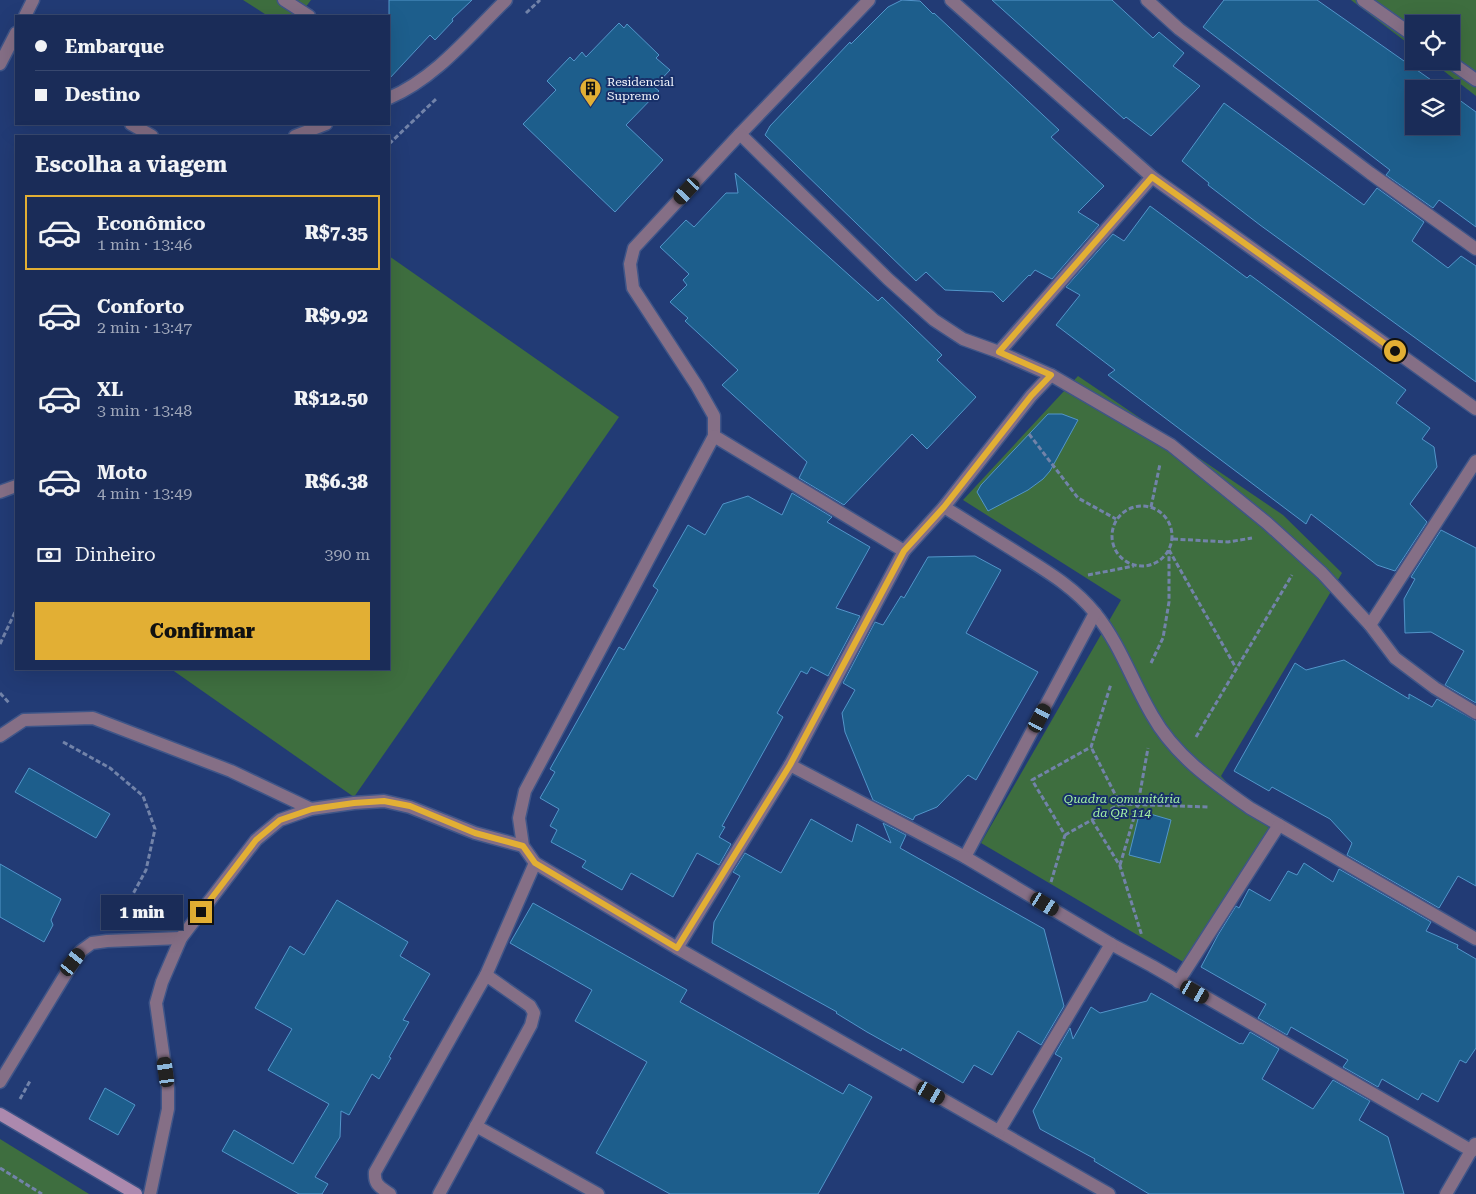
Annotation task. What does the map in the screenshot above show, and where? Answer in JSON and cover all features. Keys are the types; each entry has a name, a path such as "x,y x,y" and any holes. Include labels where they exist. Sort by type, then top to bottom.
{"main road":[{"path":"4,1117 136,1194"}],"street":[{"path":"26,15 33,0"},
{"path":"284,0 307,15"},
{"path":"390,95 414,85 432,72 506,0"},
{"path":"869,0 634,248 630,264 633,288 697,386 714,416 714,436 525,791 519,818 523,846 535,863 677,948 1109,1194"},
{"path":"951,0 1152,177 1476,409"},
{"path":"1147,0 1179,29 1370,173 1476,249"},
{"path":"1363,0 1405,30"},
{"path":"0,64 12,55 15,38"},
{"path":"1460,68 1476,80"},
{"path":"133,125 150,135"},
{"path":"298,135 323,125"},
{"path":"740,134 888,279 934,320 963,339 999,352 1051,375 1171,445 1268,523 1322,573 1370,625 1395,658 1435,688 1476,713"},
{"path":"999,352 1152,177"},
{"path":"677,948 790,765 904,551 944,507 1031,396 1051,375"},
{"path":"714,436 904,551"},
{"path":"1370,625 1476,461"},
{"path":"0,492 15,486"},
{"path":"944,507 1062,581 1081,597 1096,613 1121,652 1138,690 1167,739 1184,757 1218,786 1250,808 1476,939"},
{"path":"965,857 1096,613"},
{"path":"0,736 24,720 93,718 231,771 312,809"},
{"path":"790,765 965,857 1111,944 1474,1147 1446,1194"},
{"path":"150,1194 168,1109 168,1088 156,1003 162,982 181,938 256,840 280,820 312,809 384,801 410,806 475,833 523,846"},
{"path":"1178,982 1279,825"},
{"path":"390,1194 377,1185 375,1172 486,976 535,863"},
{"path":"0,1082 73,962 92,943 181,938"},
{"path":"999,1131 1111,944"},
{"path":"439,1194 531,1025 534,1013 530,1006 486,976"},
{"path":"476,1126 598,1194"}],"path":[{"path":"1016,417 1078,498 1116,519"},
{"path":"1151,507 1162,459 1171,445"},
{"path":"1134,566 1125,562 1113,547 1112,527 1116,519 1123,512 1141,506 1151,507 1167,519 1171,529 1169,602 1163,638 1138,690"},
{"path":"1172,539 1228,542 1261,537"},
{"path":"1062,581 1134,566 1144,567 1155,564 1163,558 1169,549"},
{"path":"1169,549 1236,668"},
{"path":"1184,757 1294,571"},
{"path":"0,644 15,612"},
{"path":"1065,835 1032,780 1091,747 1121,652"},
{"path":"0,694 24,720"},
{"path":"1120,866 1138,804 1153,717"},
{"path":"58,739 110,768 143,796 155,829 146,870 107,941"},
{"path":"1091,747 1120,804"},
{"path":"1045,904 1065,835 1120,804 1213,807"},
{"path":"1092,820 1120,866 1152,966"},
{"path":"4,1117 32,1077"},
{"path":"0,1168 42,1194"}],"green space":[{"path":"243,0 311,0 300,15 266,15"},
{"path":"1351,0 1476,0 1476,96 1460,84 1460,80 1455,80 1443,70 1460,70 1460,15 1405,15 1405,41"},
{"path":"390,257 619,417 354,797 172,670 390,670"},
{"name":"Quadra comunitária da QR 114","path":"1078,376 1283,515 1342,573 1221,776 1250,808 1276,817 1185,963 981,843 1121,600 963,500"},
{"path":"0,1139 89,1194 0,1194"}],"building":[{"path":"389,0 472,0 452,19 453,21 435,40 430,35 390,78"},
{"path":"902,0 920,1 934,13 1059,130 1051,137 1104,186 1078,212 1099,225 1052,279 1035,270 1003,302 993,292 945,290 926,272 916,281 765,135 770,126 850,42 851,44 888,7"},
{"path":"992,0 1112,0 1153,38 1159,32 1184,53 1173,66 1200,86 1151,136 1126,117 1124,119"},
{"path":"1224,0 1317,0 1405,62 1405,70 1417,70 1431,80 1405,80 1405,135 1460,135 1460,100 1476,112 1476,227 1439,200 1433,208 1386,175 1390,170 1203,27"},
{"name":"Residencial Supremo","path":"619,23 624,28 627,24 659,55 656,58 670,70 654,87 659,91 626,125 663,160 615,212 523,124 556,90 547,81 570,57 574,61 582,52 586,57"},
{"path":"1224,103 1364,205 1377,188 1424,222 1412,241 1448,268 1461,256 1476,266 1476,382 1260,225 1208,185 1209,183 1182,161"},
{"path":"735,173 878,301 882,297 942,355 937,360 976,397 927,449 912,434 844,505 799,478 807,462 722,385 738,370 685,321 688,318 670,302 687,285 683,280 689,274 660,247 686,220 694,227 726,193 738,193"},
{"path":"1150,206 1247,278 1250,275 1406,390 1396,403 1430,428 1422,439 1434,447 1437,467 1410,504 1427,522 1395,571 1377,565 1311,514 1306,524 1108,375 1115,370 1056,325 1080,295 1066,287 1113,234 1124,241"},
{"path":"1048,414 1062,414 1078,420 1050,471 1028,490 988,511 977,492 981,485"},
{"path":"792,493 832,517 827,522 870,547 836,608 860,616 828,676 811,667 807,674 801,671 777,713 783,717 722,826 725,827 719,837 731,844 719,865 697,853 673,897 631,873 622,890 582,867 586,861 551,842 557,830 550,826 559,809 540,798 555,772 550,769 619,647 624,650 658,590 653,586 688,525 705,535 723,504 748,496 782,515"},
{"path":"1441,530 1476,548 1476,703 1445,685 1464,651 1431,632 1405,633 1404,599 1415,579 1411,577"},
{"path":"975,556 1001,570 966,633 1038,672 976,780 968,775 937,807 915,816 913,820 873,800 845,732 842,713 855,690 843,683 875,622 883,625 901,596 904,598 928,557"},
{"path":"1344,660 1409,699 1409,694 1432,707 1437,699 1476,721 1476,886 1458,876 1439,908 1347,855 1352,843 1330,819 1272,787 1269,791 1234,771 1295,663 1306,670"},
{"path":"29,768 110,814 96,838 15,792"},
{"path":"1140,811 1171,820 1160,863 1129,855"},
{"path":"811,819 852,842 857,824 891,843 883,823 906,835 900,848 1044,929 1064,1006 1041,1045 1018,1031 992,1075 974,1065 963,1083 902,1048 901,1051 837,1012 712,943 714,922 740,876 733,872 745,853 781,873"},
{"path":"1304,863 1333,882 1339,869 1431,922 1426,931 1458,945 1457,948 1476,959 1476,1048 1466,1063 1460,1060 1438,1102 1422,1093 1418,1100 1382,1079 1378,1087 1343,1067 1348,1060 1291,1027 1287,1035 1258,1018 1266,1004 1201,967 1218,935 1236,906 1239,908 1249,889 1270,901 1288,871 1297,875"},
{"path":"0,864 61,899 51,920 53,925 44,942 0,917"},
{"path":"337,900 408,942 400,956 430,974 403,1020 409,1022 379,1079 372,1074 349,1115 341,1111 340,1137 315,1177 328,1184 322,1194 299,1194 222,1151 234,1130 293,1164 329,1104 268,1070 292,1029 255,1008 290,946 304,955"},
{"path":"533,903 687,990 680,1002 843,1094 849,1084 872,1097 818,1194 670,1194 596,1153 647,1062 575,1021 592,990 510,943"},
{"path":"1151,993 1240,1044 1243,1044 1250,1032 1279,1049 1262,1079 1313,1109 1333,1080 1370,1101 1359,1120 1388,1137 1404,1194 1149,1194 1094,1161 1095,1159 1040,1129 1033,1111 1062,1058 1055,1054 1070,1028 1073,1039 1091,1007 1100,1013 1147,1001"},
{"path":"105,1088 135,1105 118,1135 89,1119"}],"place":[{"name":"Residencial Supremo","path":"591,108"}],"route":[{"path":"201,912 256,840 280,820 312,809 384,801 410,806 475,833 523,846 535,863 677,948 790,765 904,551 944,507 1031,396 1051,375 999,352 1152,177 1395,351"}]}
